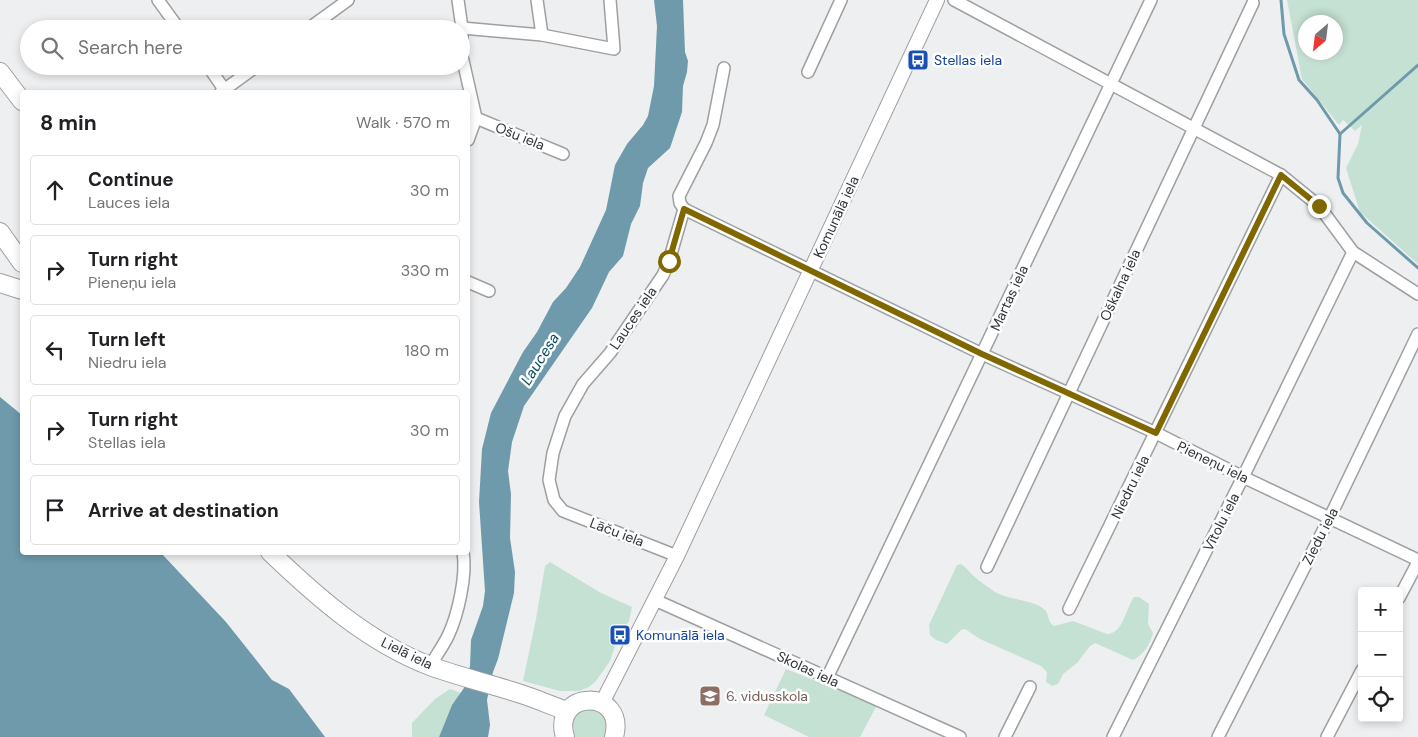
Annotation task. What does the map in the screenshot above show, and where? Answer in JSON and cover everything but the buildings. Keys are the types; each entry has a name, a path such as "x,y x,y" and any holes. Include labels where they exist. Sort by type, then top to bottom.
{"main road":[{"path":"0,72 20,98"},
{"path":"0,232 20,260"},
{"path":"0,283 20,289"},
{"name":"Lielā iela","path":"273,555 341,616 392,648 430,666 512,691 567,712"},
{"path":"565,737 563,729 567,712 579,702 594,700 602,703 613,714 616,721 614,737"}],"street":[{"path":"158,0 172,20"},
{"path":"320,20 348,0"},
{"path":"458,0 461,20"},
{"path":"537,0 542,35"},
{"path":"470,29 542,35 614,48 610,0"},
{"path":"808,72 841,0"},
{"name":"Komunālā iela","path":"602,703 677,556 937,0"},
{"path":"954,0 1281,175 1319,206 1354,252 1418,294"},
{"name":"Martas iela","path":"827,678 1151,0"},
{"name":"Oškalna iela","path":"987,567 1194,130 1252,3"},
{"name":"Lauces iela","path":"557,506 549,480 553,453 565,416 583,384 610,353 662,276 669,261 684,209 680,203 679,196 713,125 724,68"},
{"path":"214,75 223,90"},
{"path":"227,90 246,75"},
{"path":"466,75 470,90"},
{"path":"470,91 476,118 470,134"},
{"name":"Ošu iela","path":"476,118 563,154"},
{"name":"Niedru iela","path":"1070,609 1281,175"},
{"name":"Pieneņu iela","path":"684,209 982,354 1156,433 1418,561"},
{"name":"Vītolu iela","path":"1113,737 1354,252"},
{"path":"470,283 489,291"},
{"name":"Ziedu iela","path":"1218,737 1330,517 1418,334"},
{"name":"Lāču iela","path":"557,506 563,511 677,556"},
{"path":"430,666 448,635 455,614 464,570 463,555"},
{"path":"1403,590 1418,561"},
{"name":"Skolas iela","path":"656,600 960,737"},
{"path":"1327,737 1358,677"},
{"path":"1005,737 1030,687"}],"green space":[{"path":"1287,0 1418,0 1418,264 1360,212 1346,168 1358,144 1362,125 1355,131 1343,120 1339,125 1302,79 1298,60 1343,60 1343,15 1298,15 1298,58"},
{"path":"550,562 601,593 632,607 629,621 615,640 616,643 610,661 596,681 589,687 579,691 560,691 523,681 545,566"},
{"path":"961,564 997,593 1041,607 1045,610 1050,622 1054,626 1073,621 1107,634 1112,633 1117,630 1134,597 1139,597 1149,604 1148,624 1153,633 1152,637 1143,652 1133,660 1095,643 1090,646 1077,663 1063,674 1058,684 1052,686 1046,682 1047,672 1041,666 980,639 965,629 961,630 947,644 936,640 930,635 929,625 957,565"},
{"path":"786,669 877,705 860,737 809,737 764,715"},
{"path":"450,689 461,693 452,705 439,737 412,737 412,723 435,699"},
{"path":"595,708 606,717 607,733 604,737 575,737 572,719 577,712"}],"water":[{"name":"Laucesa","path":"654,0 683,0 685,52 688,61 683,86 682,112 670,148 648,168 643,183 640,206 631,224 623,256 609,272 592,308 524,406 512,442 508,471 511,494 510,538 515,572 514,593 487,700 490,725 488,737 439,737 452,705 464,688 470,666 471,640 483,606 485,591 479,502 482,449 491,413 523,352 537,332 553,302 566,288 580,267 606,210 615,165 627,144 648,116 654,86 657,26"},
{"path":"0,397 20,413 20,555 163,555 226,622 272,680 289,689 325,737 0,737"}],"waterway":[{"path":"1281,0 1284,34 1299,80 1317,100 1340,134 1338,178 1343,193 1367,223 1418,268"},
{"path":"1340,134 1418,65"}],"place":[{"name":"Stellas iela","path":"918,60"},
{"name":"Komunālā iela","path":"620,635"},
{"name":"6. vidusskola","path":"710,696"}],"route":[{"path":"669,261 684,209 982,354 1156,433 1281,175 1319,206"}]}
